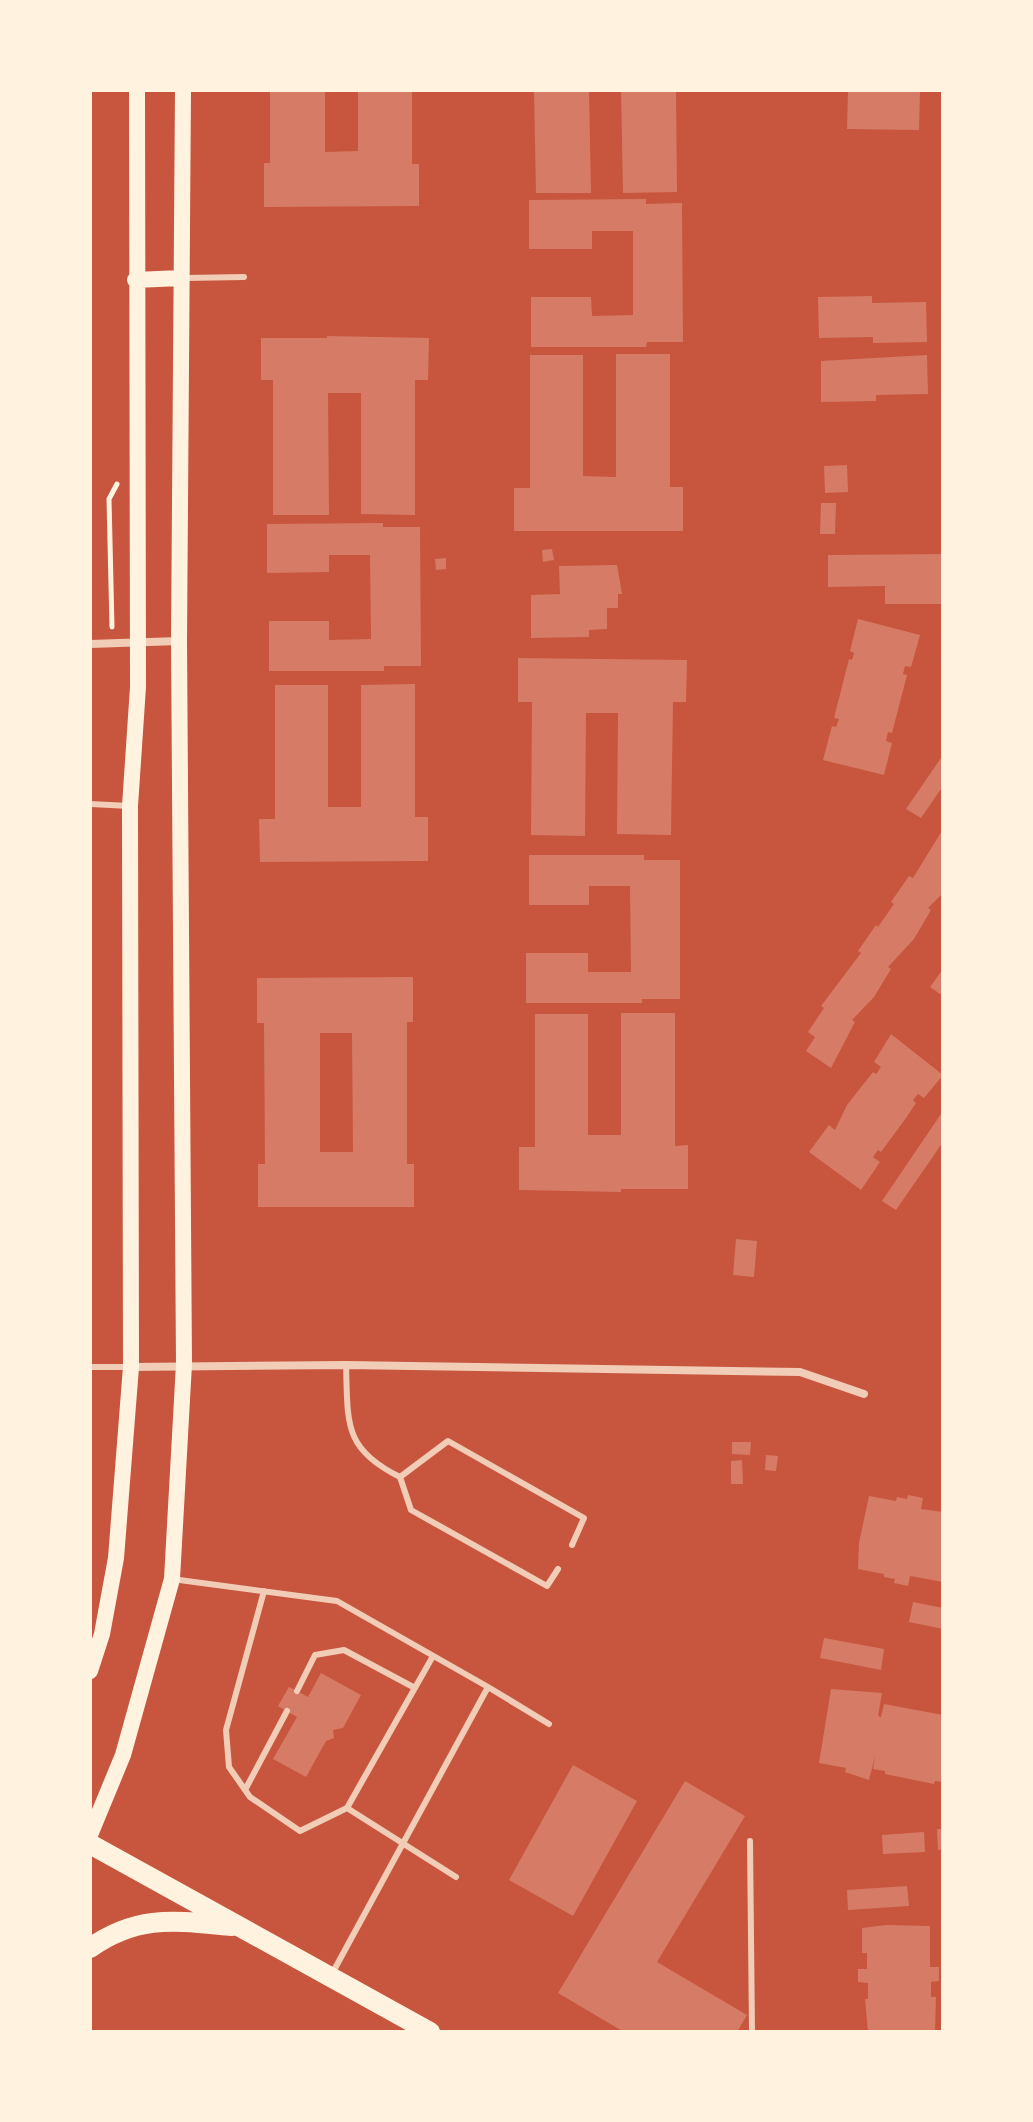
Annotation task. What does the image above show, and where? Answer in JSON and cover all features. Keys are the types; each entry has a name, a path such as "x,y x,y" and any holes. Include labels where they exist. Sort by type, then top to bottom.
{"main road":[{"path":"90,1671 102,1634 116,1558 131,1367 130,806 138,643 137,90"},
{"path":"90,1835 123,1755 172,1579 184,1364 179,641 183,90"},
{"path":"135,280 181,278"},
{"path":"90,1844 430,2032"},
{"path":"90,1948 135,1924 169,1920 244,1928"}],"street":[{"path":"90,644 179,641"},
{"path":"131,1367 184,1364 346,1365 800,1372 864,1394"}],"lane":[{"path":"181,278 244,277"},
{"path":"90,804 130,806"},
{"path":"346,1365 354,1440 373,1464 400,1477 411,1510 547,1586 558,1569"},
{"path":"90,1367 131,1367"},
{"path":"400,1477 448,1441 584,1518 572,1545"},
{"path":"172,1579 337,1601 549,1724"},
{"path":"264,1591 226,1730 229,1767 245,1790 300,1831 347,1808 433,1656"},
{"path":"297,1691 315,1655 344,1650 415,1688"},
{"path":"331,1976 488,1687"},
{"path":"245,1790 287,1711"},
{"path":"347,1808 456,1877"},
{"path":"750,1841 752,2032"}],"path":[{"path":"109,499 110,624"}],"building":[{"path":"270,90 325,90 325,152 358,151 358,90 412,90 412,164 419,164 419,206 264,207 264,163 270,163"},
{"path":"534,90 589,90 591,193 536,193"},
{"path":"621,90 676,90 677,192 623,193"},
{"path":"848,90 920,90 919,130 847,129"},
{"path":"646,199 646,204 682,203 683,342 647,342 646,347 531,347 531,297 591,297 592,316 633,315 633,231 592,231 592,249 529,249 529,200"},
{"path":"872,296 872,303 926,302 927,342 873,343 873,337 819,338 818,297"},
{"path":"261,338 429,338 428,380 415,380 415,515 361,514 361,393 328,393 329,515 273,515 273,380 261,380"},
{"path":"616,354 670,354 670,487 683,487 683,531 514,531 514,488 530,488 530,355 583,355 583,476 616,477"},
{"path":"927,355 928,394 876,395 876,401 821,402 821,361"},
{"path":"847,465 848,492 825,493 824,466"},
{"path":"821,503 836,503 835,534 820,534"},
{"path":"383,523 383,527 420,527 421,666 384,666 384,671 269,671 269,621 329,621 329,640 371,639 370,555 329,555 329,572 267,573 267,524"},
{"path":"552,549 554,560 543,562 542,550"},
{"path":"943,554 943,604 885,604 885,586 828,587 828,555"},
{"path":"446,558 446,569 436,570 435,559"},
{"path":"617,565 622,594 618,594 618,608 607,608 607,629 589,630 589,637 531,638 531,595 560,594 559,566"},
{"path":"858,619 920,635 911,667 905,666 903,674 907,675 892,733 888,732 886,741 892,743 884,775 823,760 832,726 836,727 839,719 834,718 849,659 852,660 854,653 850,651"},
{"path":"518,658 687,660 686,702 673,702 671,835 617,834 618,713 586,713 585,836 531,835 532,702 518,702"},
{"path":"415,684 415,817 428,817 428,861 260,862 259,819 275,819 275,685 328,685 328,807 361,807 361,685"},
{"path":"943,755 943,786 921,818 906,809"},
{"path":"943,829 943,893 928,908 931,910 914,939 888,967 891,969 874,997 852,1020 855,1022 831,1068 806,1051 815,1037 808,1032 824,1008 821,1006 861,953 858,951 894,904 891,902 909,876 913,878"},
{"path":"529,855 644,855 644,860 680,860 680,999 642,999 642,1003 526,1003 526,953 588,953 588,972 631,972 630,886 589,886 589,905 529,905"},
{"path":"943,969 943,996 930,987"},
{"path":"413,977 413,1022 407,1022 407,1164 414,1164 414,1207 258,1207 258,1164 265,1164 264,1023 257,1023 257,978","holes":["320,1033 352,1033 353,1152 320,1152"]},
{"path":"621,1013 675,1013 675,1146 688,1145 688,1189 621,1189 621,1192 519,1190 519,1147 535,1147 535,1014 588,1014 588,1135 621,1135"},
{"path":"891,1034 943,1075 924,1098 918,1094 913,1100 916,1103 906,1118 881,1152 878,1150 873,1157 880,1162 861,1190 809,1152 829,1125 835,1130 847,1105 873,1072 876,1074 881,1067 874,1062"},
{"path":"943,1111 943,1142 896,1210 882,1201"},
{"path":"736,1239 757,1241 754,1277 733,1275"},
{"path":"732,1442 751,1442 750,1455 732,1454"},
{"path":"766,1455 778,1456 776,1471 765,1470"},
{"path":"742,1460 743,1484 731,1484 731,1461"},
{"path":"908,1495 923,1498 921,1509 943,1512 943,1582 910,1576 908,1586 894,1583 895,1579 884,1577 884,1574 858,1569 859,1543 869,1496 896,1501 897,1497 907,1499"},
{"path":"913,1602 943,1608 943,1629 909,1622"},
{"path":"824,1638 884,1649 881,1670 820,1658"},
{"path":"321,1673 361,1695 343,1728 333,1730 334,1738 326,1741 306,1777 273,1759 297,1717 278,1706 289,1687 308,1697"},
{"path":"831,1689 882,1693 878,1716 881,1717 884,1704 943,1715 943,1782 935,1781 934,1784 885,1774 885,1771 873,1769 875,1756 869,1780 845,1772 846,1768 819,1763"},
{"path":"573,1765 637,1801 573,1916 509,1880"},
{"path":"685,1781 745,1816 657,1962 747,2015 737,2032 624,2032 558,1993"},
{"path":"937,1829 943,1829 943,1849 938,1850"},
{"path":"924,1832 925,1852 883,1854 882,1835"},
{"path":"907,1886 909,1906 848,1910 847,1890"},
{"path":"930,1926 930,1967 939,1967 939,1981 931,1982 931,1997 936,1997 935,2032 868,2032 865,1999 868,1999 868,1983 858,1982 858,1969 867,1969 867,1953 862,1953 862,1928"}]}
